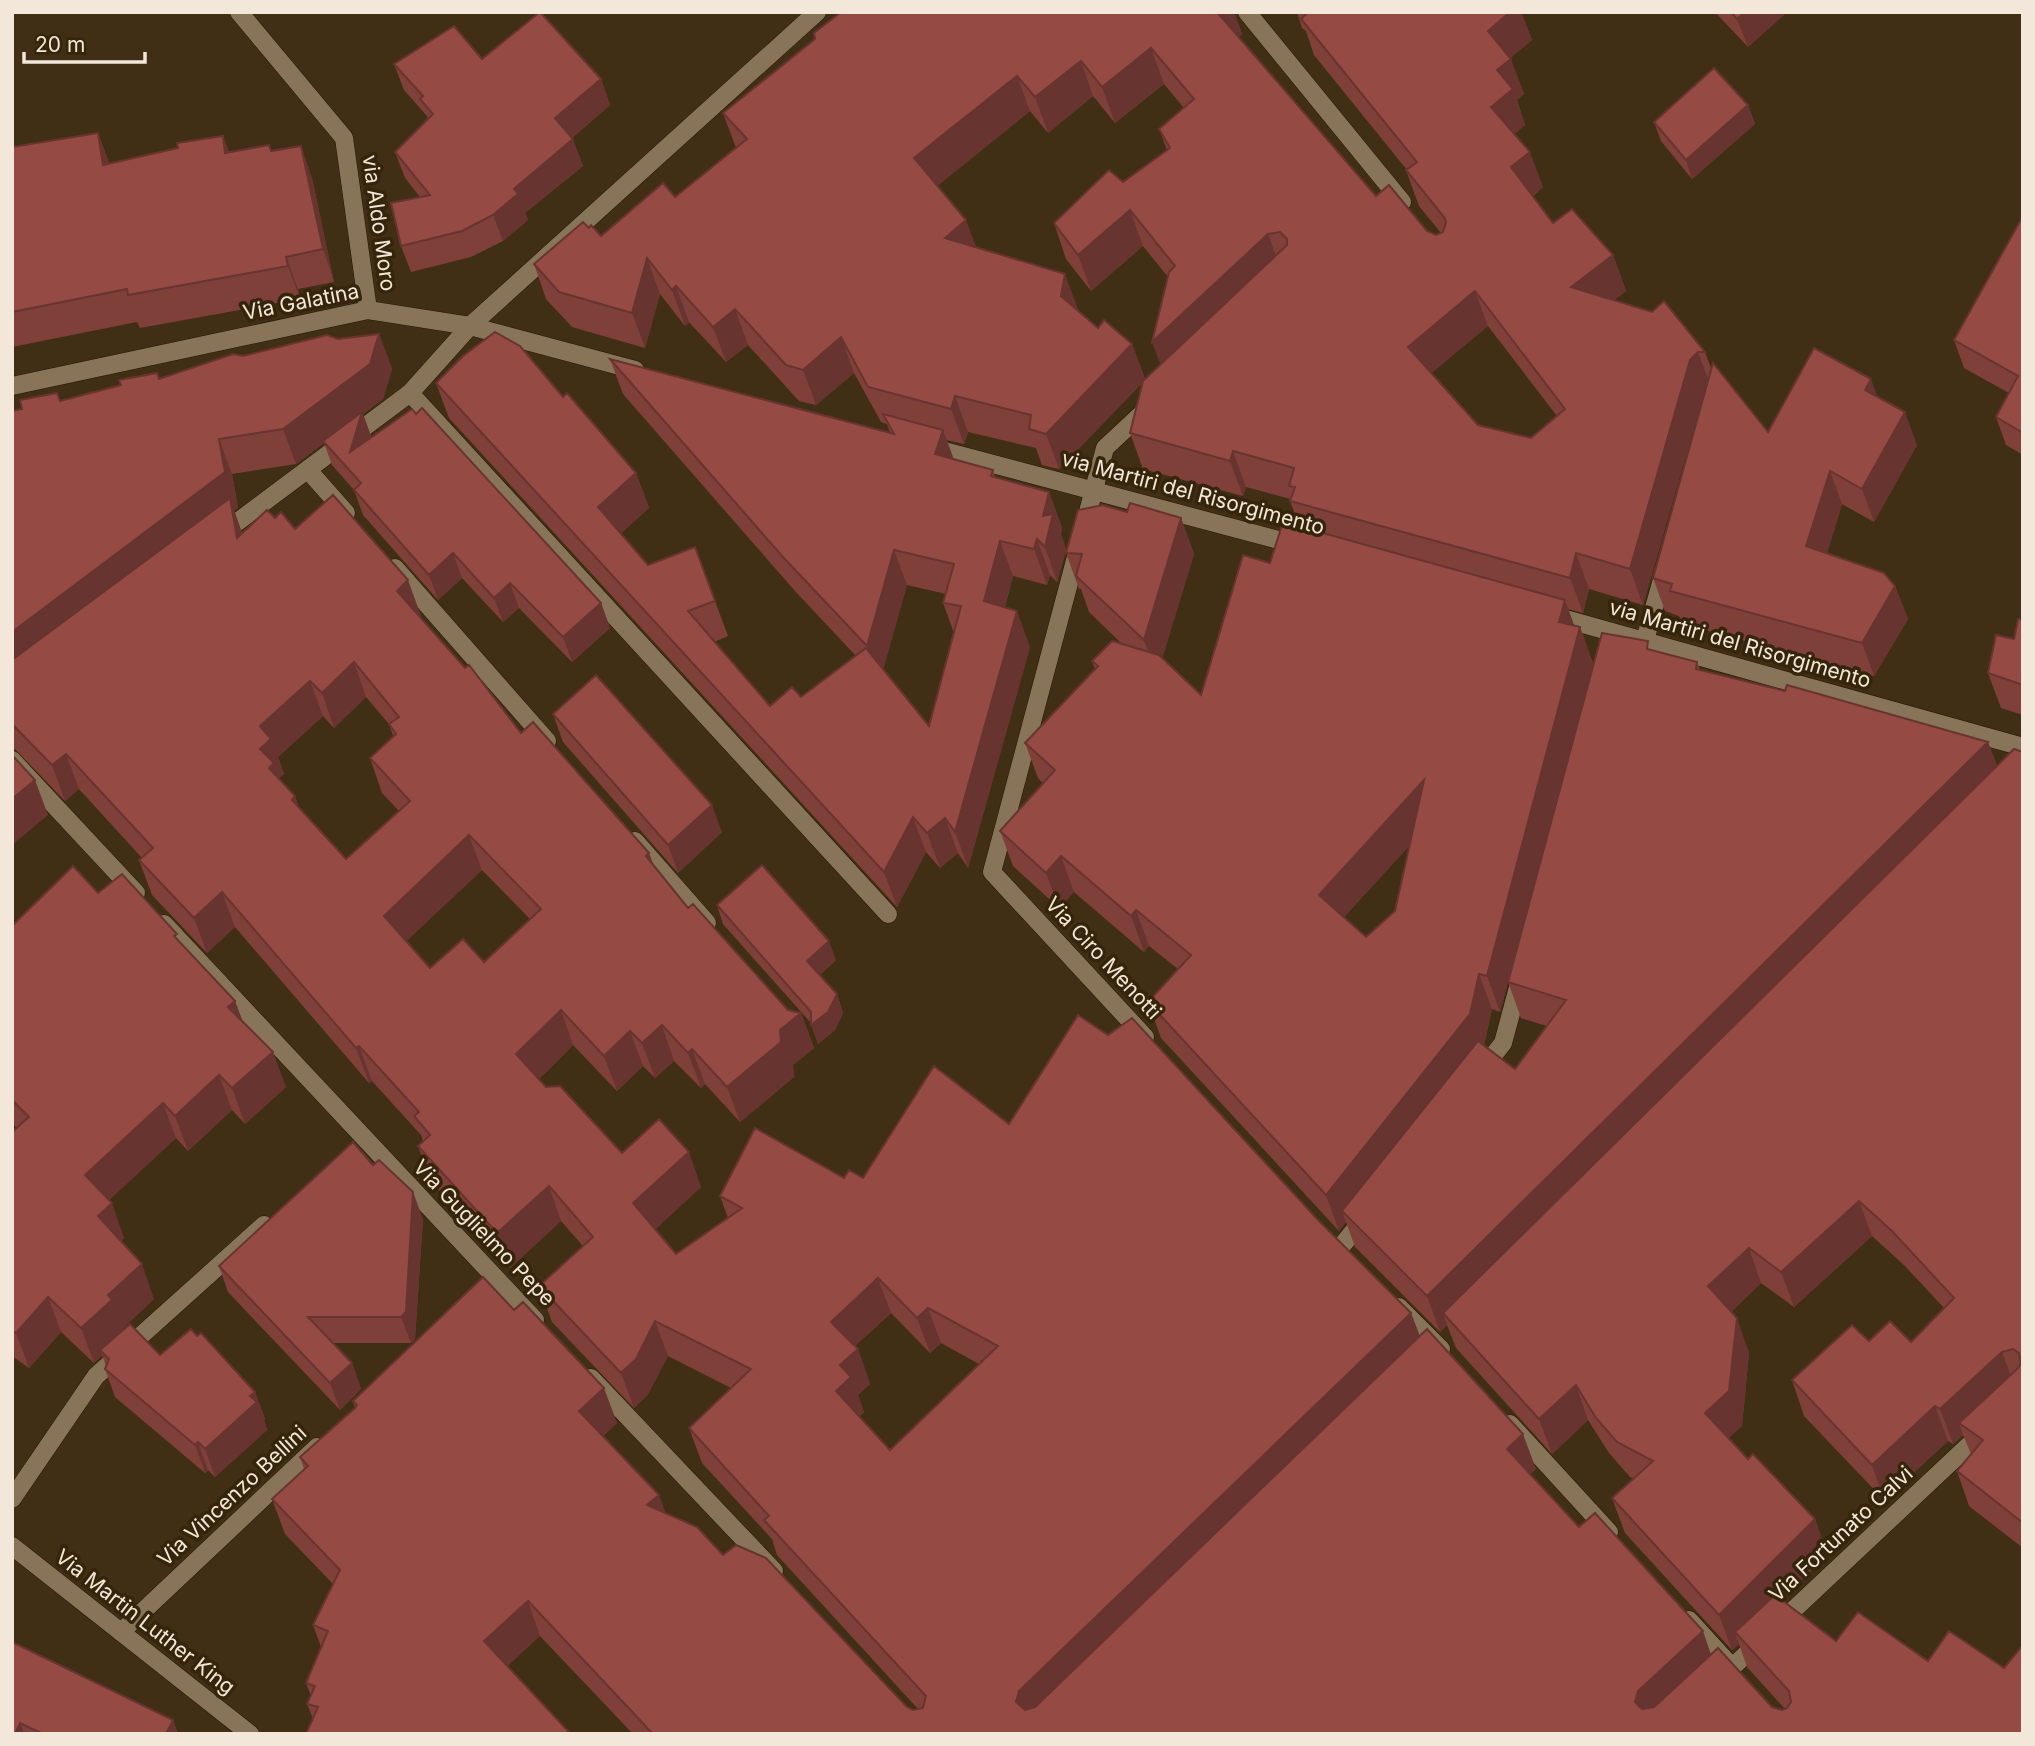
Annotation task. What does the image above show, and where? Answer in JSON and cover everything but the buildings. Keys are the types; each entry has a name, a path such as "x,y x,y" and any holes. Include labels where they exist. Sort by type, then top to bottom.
{"street":[{"name":"via Aldo Moro","path":"239,12 344,138 368,310"},
{"path":"209,544 410,393 470,326 817,12"},
{"path":"1247,12 1413,216"},
{"name":"Via Galatina","path":"12,386 368,310 470,326"},
{"path":"470,326 656,375"},
{"name":"Via Ciro Menotti","path":"1162,1055 992,872 1105,448 1166,391"},
{"path":"410,393 888,914"},
{"name":"via Martiri del Risorgimento","path":"908,441 1320,552"},
{"path":"308,470 354,522"},
{"path":"1645,640 1672,546"},
{"path":"381,552 563,759"},
{"name":"via Martiri del Risorgimento","path":"1533,610 1612,638 1645,640 2023,747"},
{"name":"Via Guglielmo Pepe","path":"12,760 149,908 356,1141 491,1283 544,1329"},
{"path":"627,831 718,935"},
{"path":"1469,1086 1503,1043 1525,963"},
{"path":"1340,1247 1375,1205"},
{"path":"12,1499 96,1376 280,1210"},
{"path":"1386,1293 1443,1350"},
{"path":"582,1369 784,1582"},
{"path":"1497,1410 1619,1544"},
{"name":"Via Fortunato Calvi","path":"1714,1684 1737,1672 1993,1424"},
{"name":"Via Vincenzo Bellini","path":"121,1632 334,1431"},
{"name":"Via Martin Luther King","path":"12,1546 250,1734"},
{"path":"1676,1606 1737,1672"}]}
